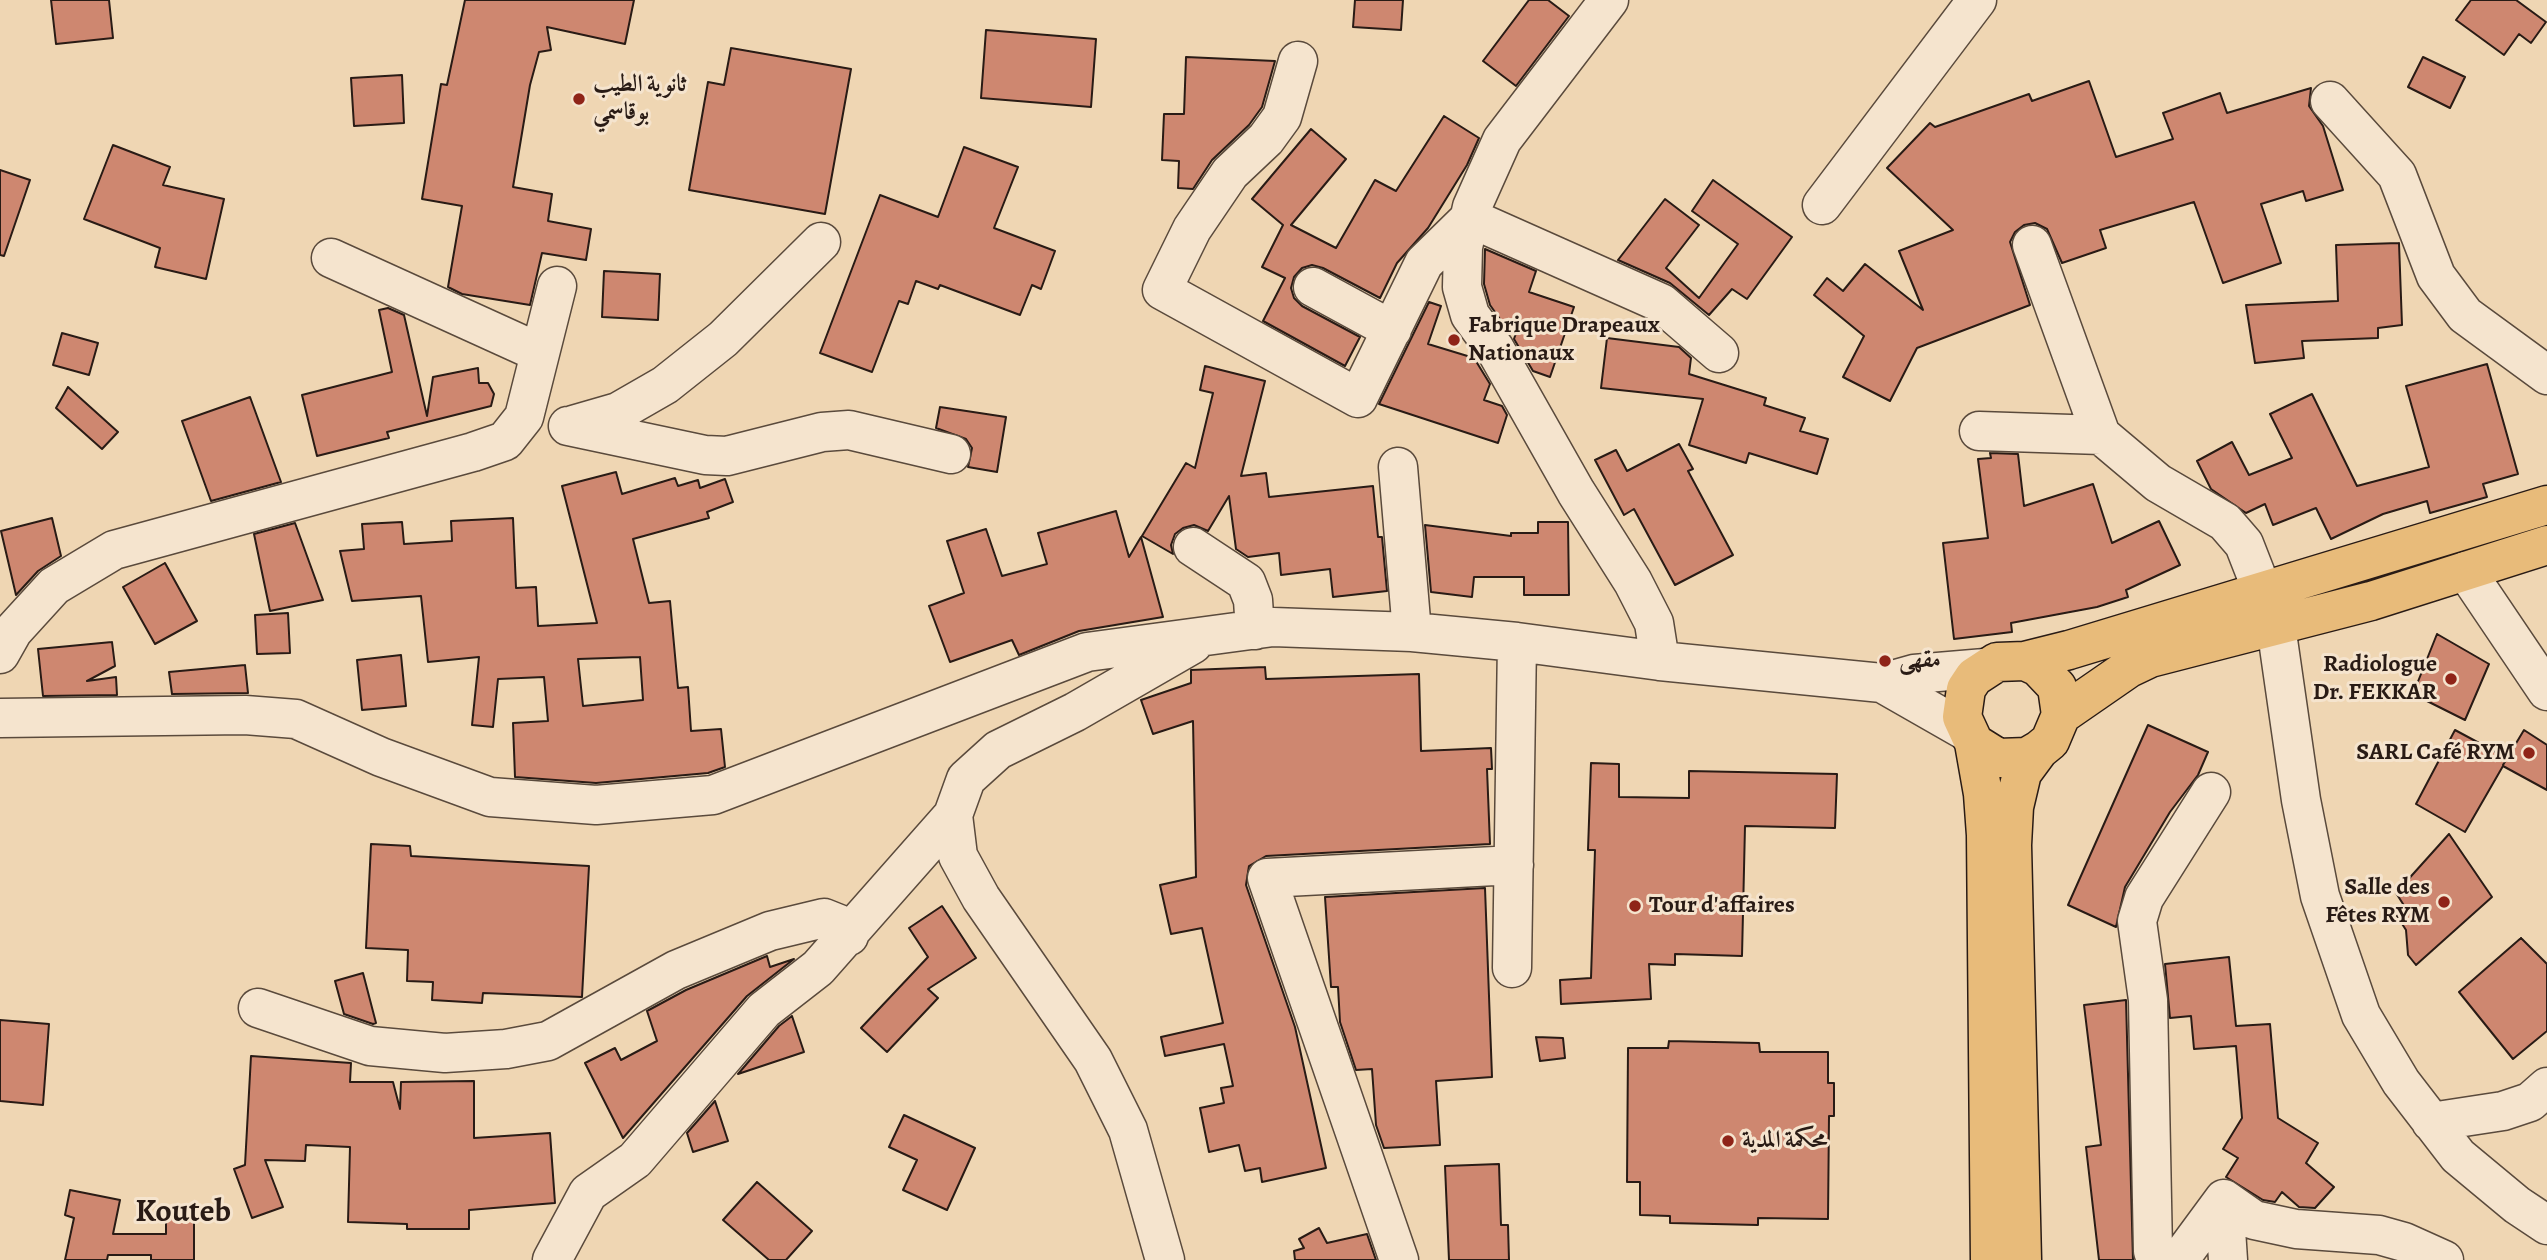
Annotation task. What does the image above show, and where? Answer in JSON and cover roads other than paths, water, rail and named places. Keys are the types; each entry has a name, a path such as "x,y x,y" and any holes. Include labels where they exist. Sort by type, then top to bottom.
{"main road":[{"path":"2061,715 2129,668 2150,658 2269,609 2547,505"},
{"path":"2025,661 2269,609 2466,571 2547,545"},
{"path":"1990,1260 1986,835 1983,794 1962,702 1974,677 1985,667 2011,659 2038,667 2057,687 2061,715 2054,735 2022,774 2014,807 2012,845 2022,1260"},
{"path":"1970,737 1998,758 2012,759 2039,751"}],"street":[{"path":"1609,0 1502,140 1470,218 1463,247 1462,287 1470,315 1495,349 1576,492 1633,582 1654,623 1660,661"},
{"path":"1822,205 1977,0"},
{"path":"1298,61 1282,117 1266,139 1230,173 1192,229 1161,290 1358,398 1424,263 1470,218"},
{"path":"2330,101 2397,175 2436,276 2465,315 2547,375"},
{"path":"1470,218 1661,303 1718,353"},
{"path":"0,654 13,631 54,586 114,550 618,412 665,385 723,339 821,242"},
{"path":"2032,246 2101,435 2158,483 2230,527 2244,544 2269,609 2320,896 2361,1015 2401,1082 2458,1156 2517,1205 2547,1225"},
{"path":"331,258 540,354"},
{"path":"505,441 524,417 557,286"},
{"path":"1313,287 1392,330"},
{"path":"568,426 705,455 727,456 821,432 849,430 951,454"},
{"path":"1979,431 2101,435"},
{"path":"1398,467 1412,632"},
{"path":"1193,547 1246,582 1253,600 1255,630"},
{"path":"2466,571 2547,691"},
{"path":"0,719 245,715 296,719 381,757 490,797 596,805 713,795 1087,652 1273,627 1412,632 1882,684 1914,674 1985,667"},
{"path":"552,1260 588,1193 635,1160 764,1010 818,968 849,936 953,815 966,779 998,750 1107,695 1206,636"},
{"path":"1512,968 1517,642"},
{"path":"1882,684 1970,737"},
{"path":"2156,1260 2153,1251 2148,1000 2137,921 2144,898 2211,792"},
{"path":"953,815 958,856 981,898 1093,1060 1128,1130 1166,1260"},
{"path":"1399,1260 1267,878 1514,865"},
{"path":"258,1009 370,1046 446,1053 506,1049 548,1041 676,971 770,931 824,918 839,924 849,936"},
{"path":"2431,1122 2503,1111 2530,1102 2547,1087"},
{"path":"2224,1199 2283,1244 2379,1235 2404,1242 2444,1260"},
{"path":"2179,1260 2224,1199"},
{"path":"2224,1199 2228,1260"}],"place":[{"name":"ثانوية الطيب بوقاسمي","path":"579,99"},
{"name":"Fabrique Drapeaux Nationaux","path":"1454,340"},
{"name":"مقهى","path":"1885,661"},
{"name":"Radiologue Dr. FEKKAR","path":"2451,679"},
{"name":"SARL Café RYM","path":"2529,753"},
{"name":"Salle des Fêtes RYM","path":"2444,902"},
{"name":"Tour d'affaires","path":"1635,906"},
{"name":"محكمة المدية","path":"1728,1141"}],"district":[{"name":"Kouteb","path":"183,1213"}]}
